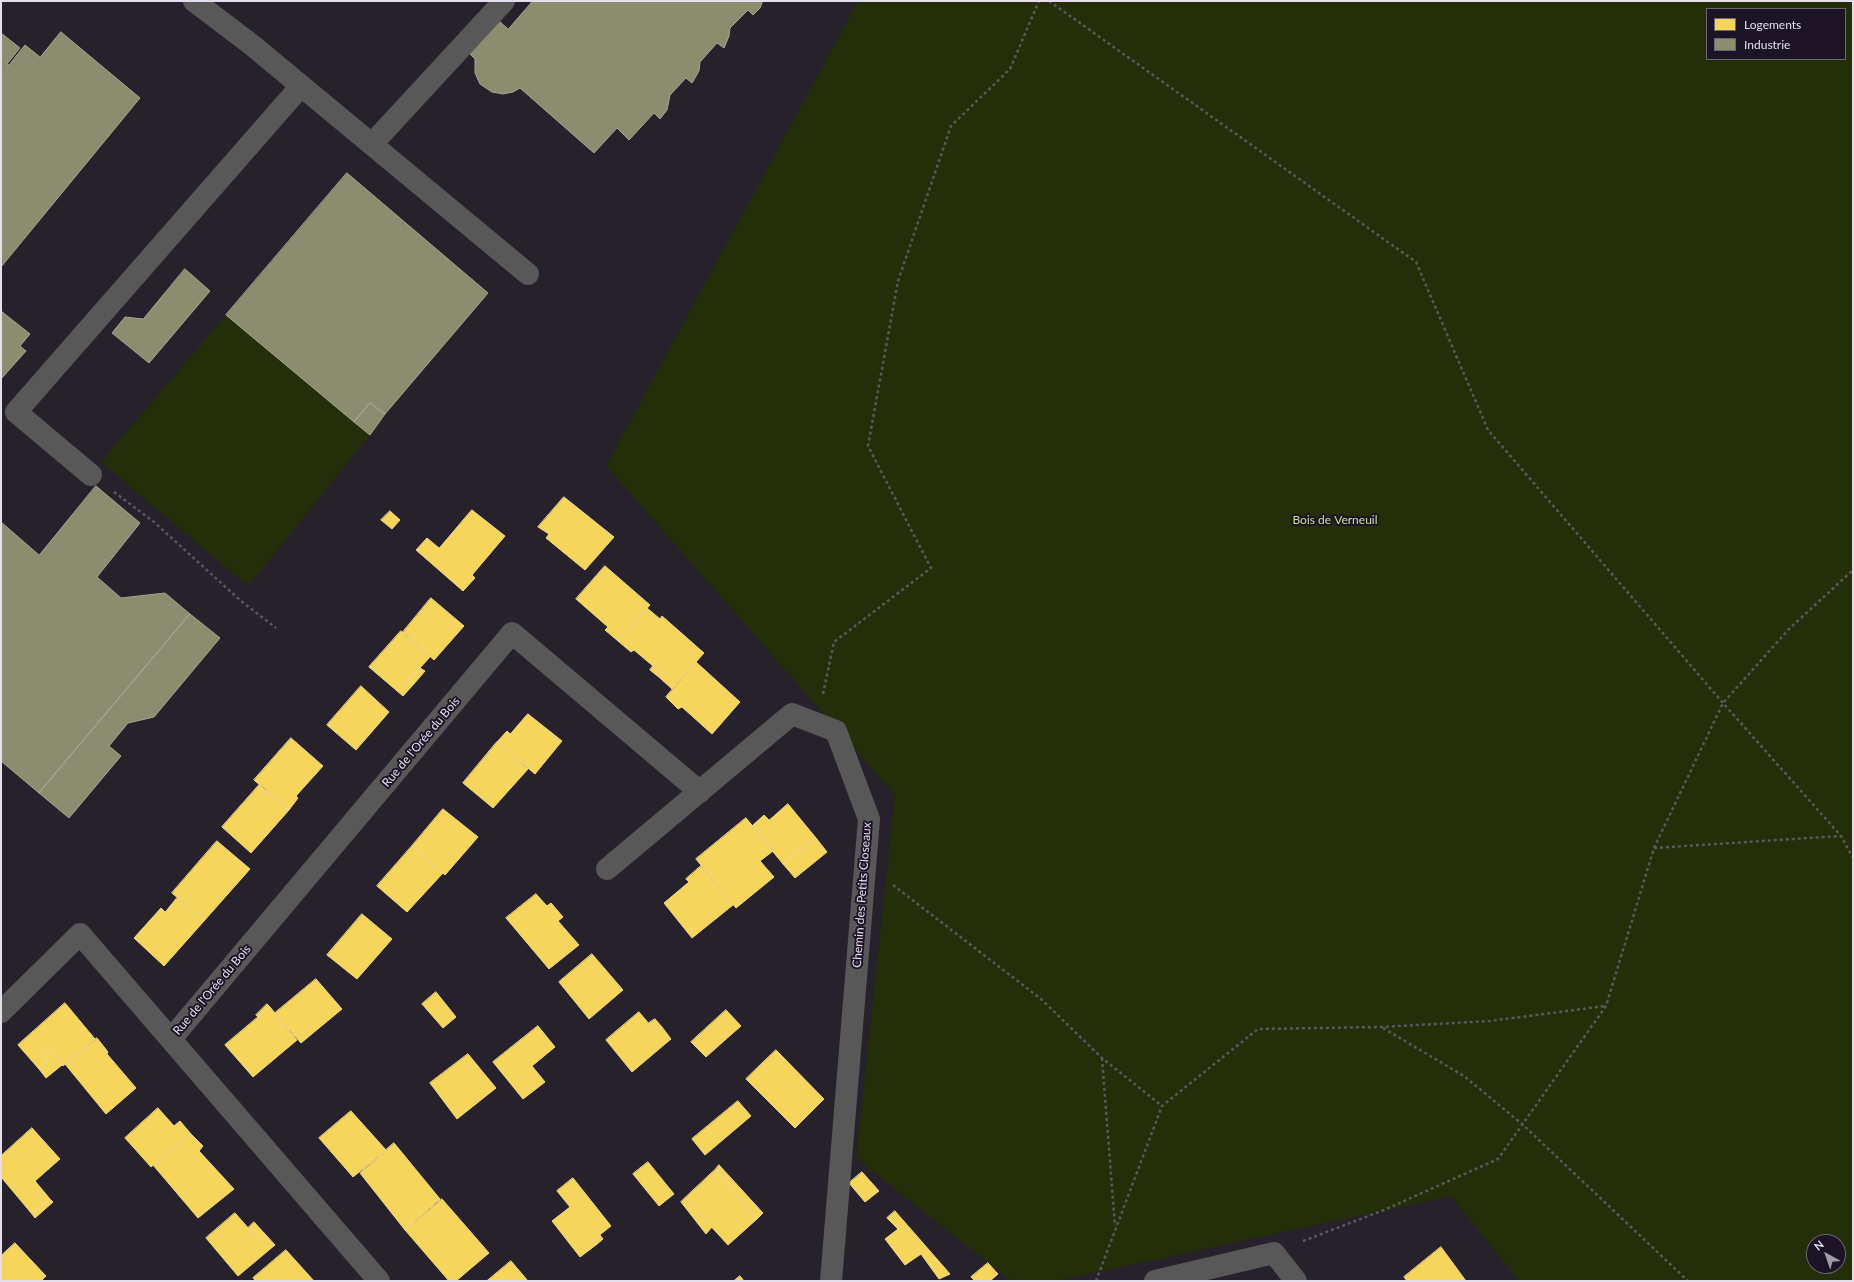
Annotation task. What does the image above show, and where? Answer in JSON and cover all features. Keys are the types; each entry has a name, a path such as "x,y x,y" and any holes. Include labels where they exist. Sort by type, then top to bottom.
{"street":[{"path":"194,1 252,45 528,274"},
{"path":"372,144 504,1"},
{"path":"91,475 16,412 301,86"},
{"name":"Rue de l'Orée du Bois","path":"171,1039 512,633 700,792"},
{"name":"Chemin des Petits Closeaux","path":"607,869 792,714 836,731 869,819 831,1281"},
{"name":"Rue de l'Orée du Bois","path":"1,1012 80,934 379,1281"},
{"path":"1155,1281 1274,1253 1296,1281"}],"path":[{"path":"818,724 834,642 931,568 868,446 898,282 951,126 1010,68 1039,1"},
{"path":"1049,1 1416,262 1488,430 1723,703 1841,836 1853,858"},
{"path":"91,475 154,522 241,601 276,628"},
{"path":"1274,1253 1384,1210 1498,1159 1606,1006 1654,848 1723,703 1789,629 1853,570"},
{"path":"1654,848 1841,836"},
{"path":"865,864 1041,999 1102,1058 1162,1106"},
{"path":"1096,1281 1162,1106 1258,1029 1382,1027 1490,1021 1606,1006"},
{"path":"1382,1027 1464,1076 1522,1124 1688,1281"},
{"path":"1102,1058 1116,1228"}],"green space":[{"name":"Bois de Verneuil","path":"858,1 1853,1 1853,1281 1519,1281 1451,1196 1056,1281 1011,1281 856,1158 895,795 606,466"},
{"path":"226,315 370,435 248,586 101,462"}],"building: Logements":[{"path":"564,497 614,537 585,570 546,538 549,534 538,527"},
{"path":"472,510 505,536 472,575 475,578 463,591 416,550 427,538 439,548"},
{"path":"390,511 400,520 392,529 381,520"},
{"path":"605,566 650,605 618,641 605,630 608,627 576,599"},
{"path":"431,598 464,626 434,660 403,632"},
{"path":"647,608 660,619 662,616 704,653 672,689 660,678 662,674 653,666 634,650 631,652 618,641"},
{"path":"401,631 430,657 408,681 413,685 403,696 369,667"},
{"path":"696,662 740,702 712,734 682,707 678,709 666,697"},
{"path":"653,666 662,674 660,678 650,670"},
{"path":"420,668 425,671 413,685 408,681"},
{"path":"361,686 389,712 356,750 327,725"},
{"path":"528,714 562,741 535,774 497,742 507,731 510,734"},
{"path":"291,738 323,766 296,796 298,798 289,810 254,780"},
{"path":"497,742 528,769 493,808 463,783"},
{"path":"260,784 289,810 251,853 222,827"},
{"path":"788,804 816,838 783,864 752,826 764,815 769,820"},
{"path":"443,809 478,837 445,875 412,846"},
{"path":"746,818 773,851 760,861 774,877 736,908 696,859"},
{"path":"816,838 827,852 795,878 783,864"},
{"path":"217,841 250,869 204,921 172,893"},
{"path":"412,846 443,873 407,912 377,886"},
{"path":"701,866 733,905 692,938 664,903 689,882 686,879"},
{"path":"536,894 547,906 551,903 563,917 558,921 579,945 549,969 506,918"},
{"path":"177,898 204,921 164,966 134,938 161,908 165,912"},
{"path":"362,914 392,939 357,979 327,955"},
{"path":"592,954 623,990 589,1019 559,982"},
{"path":"316,979 342,1009 301,1043 275,1013"},
{"path":"436,992 456,1017 443,1028 422,1004"},
{"path":"65,1003 95,1039 63,1066 49,1050 43,1056 48,1062 39,1069 18,1045"},
{"path":"267,1004 270,1007 258,1017 256,1015"},
{"path":"270,1007 297,1040 253,1077 225,1045"},
{"path":"726,1010 741,1026 725,1040 703,1054 691,1042"},
{"path":"639,1012 656,1032 662,1027 671,1039 632,1072 606,1040"},
{"path":"655,1019 662,1027 656,1032 649,1023"},
{"path":"538,1026 555,1047 532,1066 545,1082 523,1099 493,1062"},
{"path":"97,1038 108,1052 107,1054 136,1088 106,1114 65,1064"},
{"path":"725,1040 706,1057 703,1054 709,1050"},
{"path":"49,1050 62,1065 46,1078 39,1069 48,1062 43,1056"},
{"path":"776,1050 824,1099 795,1128 746,1079"},
{"path":"468,1054 496,1088 457,1119 430,1083"},
{"path":"738,1101 751,1116 705,1155 692,1139"},
{"path":"158,1108 174,1126 180,1121 191,1134 151,1167 125,1138"},
{"path":"351,1111 386,1150 353,1177 319,1138"},
{"path":"32,1128 60,1159 35,1181 50,1199 32,1214 1,1177 1,1156"},
{"path":"191,1134 203,1146 199,1151 234,1189 198,1218 153,1165"},
{"path":"394,1143 440,1199 405,1230 360,1173"},
{"path":"648,1162 674,1194 659,1206 633,1174"},
{"path":"719,1165 763,1213 757,1219 716,1169"},
{"path":"716,1169 757,1219 728,1245 685,1198"},
{"path":"862,1172 879,1191 865,1202 849,1183"},
{"path":"573,1178 611,1226 592,1241 596,1245 580,1257 552,1221 570,1207 557,1191"},
{"path":"685,1198 712,1227 706,1234 681,1202"},
{"path":"50,1199 53,1202 35,1218 32,1214"},
{"path":"442,1199 489,1253 456,1281 449,1281 405,1230"},
{"path":"895,1211 950,1274 939,1279 921,1254 905,1265 885,1239 898,1229 887,1218"},
{"path":"235,1213 258,1239 265,1234 275,1245 238,1276 206,1238"},
{"path":"254,1222 265,1234 258,1239 248,1228"},
{"path":"600,1235 603,1239 596,1245 592,1241"},
{"path":"15,1243 46,1276 41,1281 1,1281 1,1256"},
{"path":"1441,1247 1466,1281 1407,1281 1404,1277"},
{"path":"286,1250 314,1281 256,1281 253,1278"},
{"path":"511,1261 528,1281 487,1281"},
{"path":"988,1263 998,1274 990,1281 975,1281 971,1277"},
{"path":"740,1276 744,1281 734,1281"}],"building: Industrie":[{"path":"533,1 761,1 762,3 760,8 753,15 748,10 730,28 729,36 724,48 717,43 700,62 699,71 692,83 686,78 670,95 667,110 660,119 654,113 629,140 617,128 594,153 520,88 513,92 503,94 492,92 480,84 475,73 475,59 469,53 498,20 508,29"},
{"path":"61,32 140,98 1,267 1,33 20,48 7,64 9,65 25,45 40,57"},
{"path":"347,173 488,293 385,414 370,403 354,422 226,315"},
{"path":"185,269 210,291 149,363 112,333 125,317 143,319"},
{"path":"1,311 30,334 20,346 26,351 1,379"},
{"path":"370,403 385,414 370,435 354,422"},
{"path":"96,486 140,523 97,577 121,598 165,593 190,614 39,793 1,761 1,522 39,555"},
{"path":"190,614 220,638 154,717 128,723 109,746 121,756 69,818 39,793"}]}
